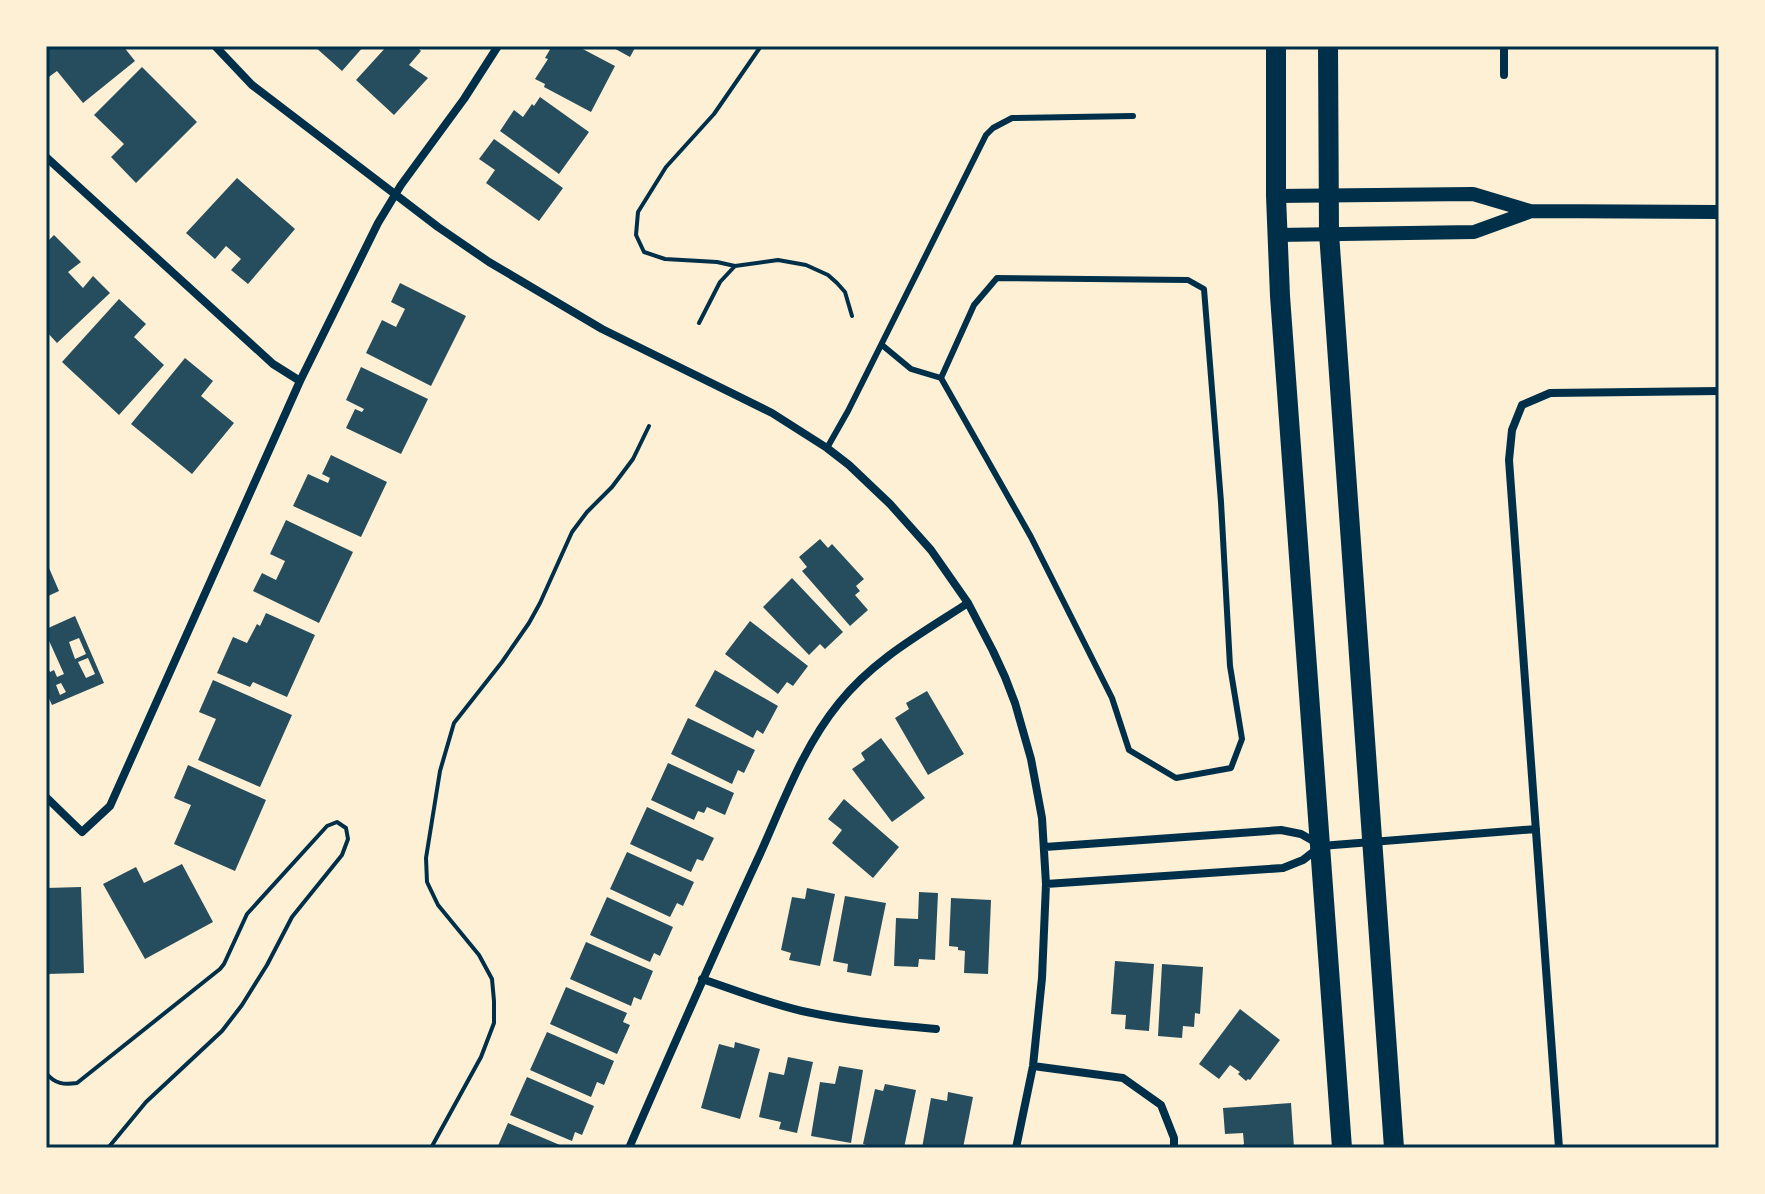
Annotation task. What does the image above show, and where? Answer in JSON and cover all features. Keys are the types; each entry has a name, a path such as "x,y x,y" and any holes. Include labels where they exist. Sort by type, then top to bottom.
{"main road":[{"path":"1276,46 1276,196 1281,312 1342,1148"},
{"path":"1328,46 1329,233 1394,1148"}],"street":[{"path":"215,46 252,85 438,227 489,262 565,309 672,365 748,399 827,448 870,484 931,550 968,603 1005,677 1024,731 1038,788 1045,847 1044,953 1033,1066 1016,1148"},
{"path":"1504,46 1504,75"},
{"path":"46,797 82,832 110,806 300,381 378,223 395,194 464,99 494,48"},
{"path":"46,157 273,364 300,381"},
{"path":"1276,196 1473,194 1530,211 1719,212"},
{"path":"1277,235 1474,232 1530,211"},
{"path":"1559,1148 1509,460 1512,430 1522,405 1550,393 1719,391"},
{"path":"629,1148 702,979 794,779 822,727 838,704 878,664 968,603"},
{"path":"1046,884 1283,868 1303,860 1321,846 1536,829"},
{"path":"1045,847 1281,830 1301,834 1321,846"},
{"path":"702,979 803,1012 936,1029"},
{"path":"1033,1066 1123,1078 1161,1105 1174,1138 1174,1148"}],"lane":[{"path":"827,448 882,345 980,144 993,128 1012,118 1133,116"},
{"path":"882,345 911,369 941,378 1038,550 1112,698 1129,750 1176,778 1231,768 1242,739 1230,666 1204,289 1188,280 997,278 974,305 941,378"}],"path":[{"path":"761,46 714,114 666,167 638,212 636,235 644,252 665,259 735,266 778,260 818,269 845,292 852,316"},
{"path":"699,323 720,282 735,266"},
{"path":"431,1148 481,1057 494,1023 492,979 479,955 438,905 427,882 426,858 437,785 454,723 529,623 572,532 633,459 649,426"},
{"path":"46,1073 52,1080 65,1085 77,1083 220,969 247,914 327,826 337,822 346,828 348,839 342,855 292,917 242,1005 222,1031 146,1102 108,1148"}],"building":[{"path":"46,46 123,46 135,61 83,103 57,71 46,79"},
{"path":"314,46 364,46 342,71"},
{"path":"387,46 416,46 421,51 409,65 428,78 394,115 356,80"},
{"path":"552,46 577,46 615,66 591,112 535,79"},
{"path":"610,46 636,46 630,57"},
{"path":"142,67 197,122 136,183 111,157 124,144 94,115"},
{"path":"540,97 589,132 559,174 500,131 514,110 523,117"},
{"path":"494,139 563,188 539,221 486,183 495,170 479,159"},
{"path":"237,178 295,229 248,284 231,270 241,259 226,246 215,259 186,233"},
{"path":"54,235 81,262 68,272 83,288 93,276 110,293 57,343 46,331 46,243"},
{"path":"400,283 466,316 431,386 366,353 382,320 396,327 405,309 391,302"},
{"path":"119,299 146,324 134,337 164,365 119,415 62,362"},
{"path":"185,358 213,381 201,396 234,423 192,474 131,424"},
{"path":"361,367 428,399 401,454 346,428 355,409 362,412 364,409 346,400"},
{"path":"331,455 387,482 361,537 293,506 308,474 328,483 330,478 322,474"},
{"path":"286,520 353,552 319,623 253,591 262,573 276,580 285,561 270,554"},
{"path":"820,539 828,548 832,544 864,579 856,586 860,591 855,595 868,610 850,626 802,571 807,567 799,557"},
{"path":"46,561 59,591 46,597"},
{"path":"792,578 843,632 825,649 820,644 809,655 763,607"},
{"path":"266,613 315,635 287,697 253,682 250,687 217,673 233,637 247,643"},
{"path":"75,616 104,683 52,705 46,692 46,671 54,670 57,677 64,674 46,629","holes":["79,638 86,654 75,659 69,642","88,658 95,674 86,678 78,662","61,683 66,692 60,695 56,685"]},
{"path":"750,621 808,666 793,686 787,682 778,694 725,654"},
{"path":"715,670 778,706 763,734 757,730 753,738 695,706"},
{"path":"213,680 292,715 260,787 198,760 216,719 199,712"},
{"path":"927,691 964,754 928,775 895,718 909,709 906,703"},
{"path":"688,718 755,750 744,773 738,770 732,784 671,754"},
{"path":"881,738 925,798 892,822 852,769 865,760 861,753"},
{"path":"668,763 734,793 725,815 707,807 704,813 698,811 694,820 651,800"},
{"path":"188,765 266,800 235,871 174,844 191,805 174,798"},
{"path":"844,799 899,847 873,878 832,843 842,830 828,819"},
{"path":"647,807 714,838 703,861 697,859 691,872 630,844"},
{"path":"627,852 694,882 683,906 677,903 670,917 610,889"},
{"path":"182,864 213,922 145,959 103,884 136,867 144,883"},
{"path":"81,887 84,973 46,974 46,888"},
{"path":"807,888 835,894 820,966 789,960 791,953 781,950 792,897 805,899"},
{"path":"919,892 938,893 935,960 919,959 918,967 894,966 896,918 918,919"},
{"path":"845,896 886,903 871,976 847,972 848,964 833,961"},
{"path":"607,897 673,927 660,956 654,953 650,962 590,935"},
{"path":"951,898 991,900 988,974 964,973 965,951 949,946"},
{"path":"586,942 653,971 641,1000 634,997 631,1006 570,979"},
{"path":"1115,961 1154,964 1149,1031 1125,1029 1126,1015 1111,1014"},
{"path":"1162,964 1203,967 1200,1014 1195,1013 1194,1027 1183,1026 1182,1038 1158,1036"},
{"path":"566,987 627,1013 623,1022 630,1025 617,1054 550,1024"},
{"path":"1240,1009 1280,1040 1250,1080 1246,1081 1230,1065 1219,1079 1199,1064"},
{"path":"547,1032 614,1061 604,1085 597,1082 591,1097 530,1070"},
{"path":"735,1042 760,1049 740,1119 701,1108 719,1044 734,1048"},
{"path":"788,1057 813,1062 797,1133 779,1129 781,1122 759,1117 769,1072 784,1075"},
{"path":"839,1066 863,1070 851,1143 811,1136 820,1082 835,1084"},
{"path":"527,1077 594,1106 582,1135 575,1132 572,1141 510,1115"},
{"path":"885,1084 916,1090 904,1148 876,1148 863,1144 875,1089 883,1091"},
{"path":"948,1092 973,1097 963,1148 922,1148 931,1098 947,1101"},
{"path":"1291,1103 1294,1148 1240,1148 1244,1144 1243,1133 1225,1134 1223,1108"},
{"path":"508,1123 567,1148 497,1148"}]}
